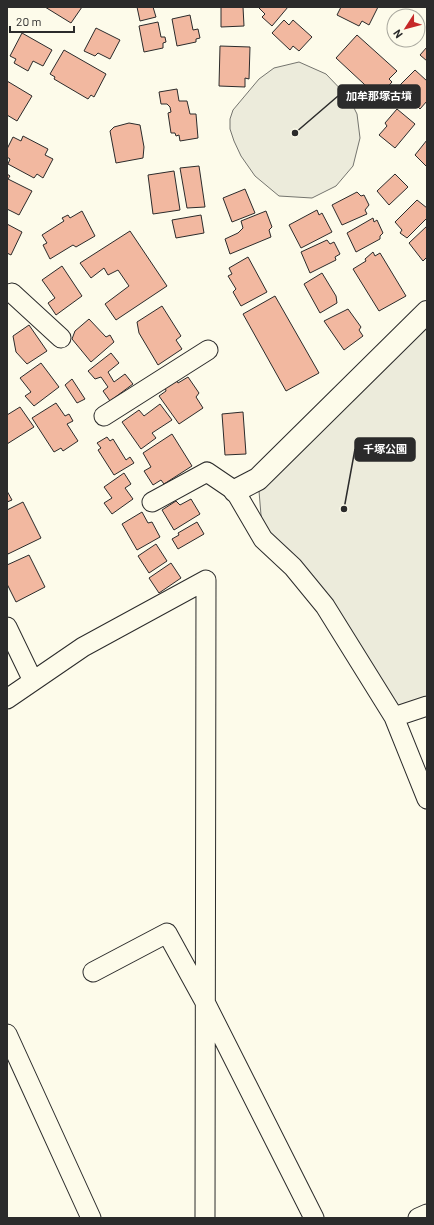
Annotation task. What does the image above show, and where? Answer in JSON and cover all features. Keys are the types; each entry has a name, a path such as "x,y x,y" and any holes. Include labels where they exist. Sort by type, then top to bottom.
{"street":[{"path":"12,293 61,338"},
{"path":"236,491 258,479 427,312"},
{"path":"104,416 208,350"},
{"path":"152,502 207,472 236,491 263,539 293,567 325,606 394,717 427,799"},
{"path":"7,700 83,647 206,580 205,1218"},
{"path":"7,627 33,681"},
{"path":"394,717 427,706"},
{"path":"93,972 168,933 206,1004 314,1218"},
{"path":"7,1034 91,1218"},
{"path":"418,1218 427,1214"}],"shaded area":[{"path":"299,62 326,74 349,98 357,114 360,138 353,166 336,186 312,198 279,196 255,176 241,156 230,129 230,119 233,110 259,79 274,68"},
{"path":"427,312 427,706 394,717 325,606 263,539 258,479"}],"building":[{"path":"45,7 82,7 71,23"},
{"path":"137,7 153,7 156,17 140,21"},
{"path":"221,7 243,7 244,26 221,27"},
{"path":"258,7 288,7 272,26 262,17 265,14"},
{"path":"341,7 378,7 369,25 362,21 359,26 337,15"},
{"path":"190,15 193,30 198,29 200,38 196,39 196,42 177,46 172,19"},
{"path":"284,20 289,25 293,20 312,37 299,51 293,46 290,50 272,33"},
{"path":"158,22 161,37 165,37 166,42 163,43 163,48 144,52 139,26"},
{"path":"96,28 120,40 110,59 98,53 95,56 84,51"},
{"path":"22,33 52,50 43,66 33,61 28,71 14,63 16,59 10,56"},
{"path":"357,35 397,71 389,79 392,82 378,97 336,58"},
{"path":"220,46 250,47 249,79 245,78 245,87 219,86"},
{"path":"427,47 427,61 420,55"},
{"path":"64,50 106,74 94,97 91,95 88,99 54,79 55,77 50,74"},
{"path":"415,70 427,81 427,101 420,109 398,87"},
{"path":"7,81 32,96 17,121 7,115"},
{"path":"177,89 179,101 187,101 190,114 196,114 198,138 180,141 179,135 176,136 175,133 171,133 168,113 171,112 170,107 167,104 161,104 159,92"},
{"path":"397,109 415,124 395,148 379,135 387,126 385,123"},
{"path":"129,123 140,125 144,147 143,158 116,163 110,131 114,127"},
{"path":"23,136 48,149 45,155 53,159 43,178 37,174 34,178 8,164 10,159 7,157 7,149 13,137 21,141"},
{"path":"427,140 427,167 415,155"},
{"path":"199,166 205,207 187,208 180,168"},
{"path":"174,171 180,210 153,214 148,175"},
{"path":"7,174 10,176 8,179 32,191 19,215 7,209"},
{"path":"395,174 408,187 389,205 377,191"},
{"path":"245,189 255,213 232,222 223,198"},
{"path":"357,192 361,196 364,195 369,205 365,210 367,214 342,225 332,205"},
{"path":"417,200 427,208 427,218 407,238 400,233 402,230 395,222"},
{"path":"317,210 319,215 322,213 332,232 301,248 289,225"},
{"path":"82,211 95,236 76,247 73,245 50,259 43,245 47,243 42,235 64,221 62,218 68,215 70,218"},
{"path":"266,211 272,227 269,230 271,237 230,254 225,239 238,233 243,228 241,221"},
{"path":"201,215 204,233 176,238 172,220"},
{"path":"373,218 374,222 377,220 383,233 380,236 380,239 356,252 347,233"},
{"path":"7,224 22,232 11,255 7,253"},
{"path":"427,226 427,257 423,261 409,243"},
{"path":"130,231 167,286 116,320 105,304 129,286 118,270 108,275 104,268 91,278 80,263"},
{"path":"327,240 330,244 334,242 340,254 335,257 336,260 310,273 301,252"},
{"path":"373,252 375,256 380,253 406,296 379,311 353,269 366,261 365,259"},
{"path":"248,257 267,292 241,306 233,292 236,289 228,276 232,274 229,268"},
{"path":"62,266 82,296 56,315 48,303 55,298 42,280"},
{"path":"322,273 336,296 337,303 320,313 304,284"},
{"path":"275,296 319,373 286,391 243,314"},
{"path":"162,306 181,336 176,340 182,349 158,365 139,333 137,322"},
{"path":"348,309 361,327 359,330 363,336 344,350 324,321"},
{"path":"89,319 106,337 110,335 114,342 91,362 72,339 75,331"},
{"path":"29,325 47,351 27,364 16,352 13,336"},
{"path":"111,353 119,363 108,372 114,382 125,374 133,384 110,401 103,391 108,387 101,377 95,379 88,371"},
{"path":"41,363 59,387 34,406 25,396 31,392 20,378"},
{"path":"188,377 199,393 196,397 203,408 179,424 159,396 166,391 165,386 176,379 178,383"},
{"path":"72,379 85,399 77,403 65,385"},
{"path":"56,403 65,416 69,414 73,421 67,424 78,441 63,451 61,448 54,452 32,418"},
{"path":"160,404 172,420 152,433 156,438 141,449 122,422 139,410 144,416"},
{"path":"20,407 34,427 7,444 7,415"},
{"path":"243,412 246,454 225,455 222,414"},
{"path":"172,434 192,466 164,484 161,480 153,485 144,471 151,467 143,453"},
{"path":"107,437 110,441 113,439 126,460 130,457 134,463 114,475 98,450 101,448 97,443"},
{"path":"124,473 131,484 125,488 133,499 112,514 104,503 112,498 104,487"},
{"path":"7,491 12,500 7,502"},
{"path":"191,499 200,514 174,530 162,510 176,501 180,505"},
{"path":"23,502 41,538 8,554 7,510"},
{"path":"142,512 148,523 152,522 160,537 137,550 122,524"},
{"path":"197,522 204,534 178,549 172,539 179,535 178,533"},
{"path":"156,544 167,561 149,573 138,556"},
{"path":"29,555 45,587 16,602 7,584 7,565"},
{"path":"171,563 181,578 159,593 149,578"}],"place":[{"name":"加牟那塚古墳","path":"295,133"},
{"name":"千塚公園","path":"344,509"}]}
